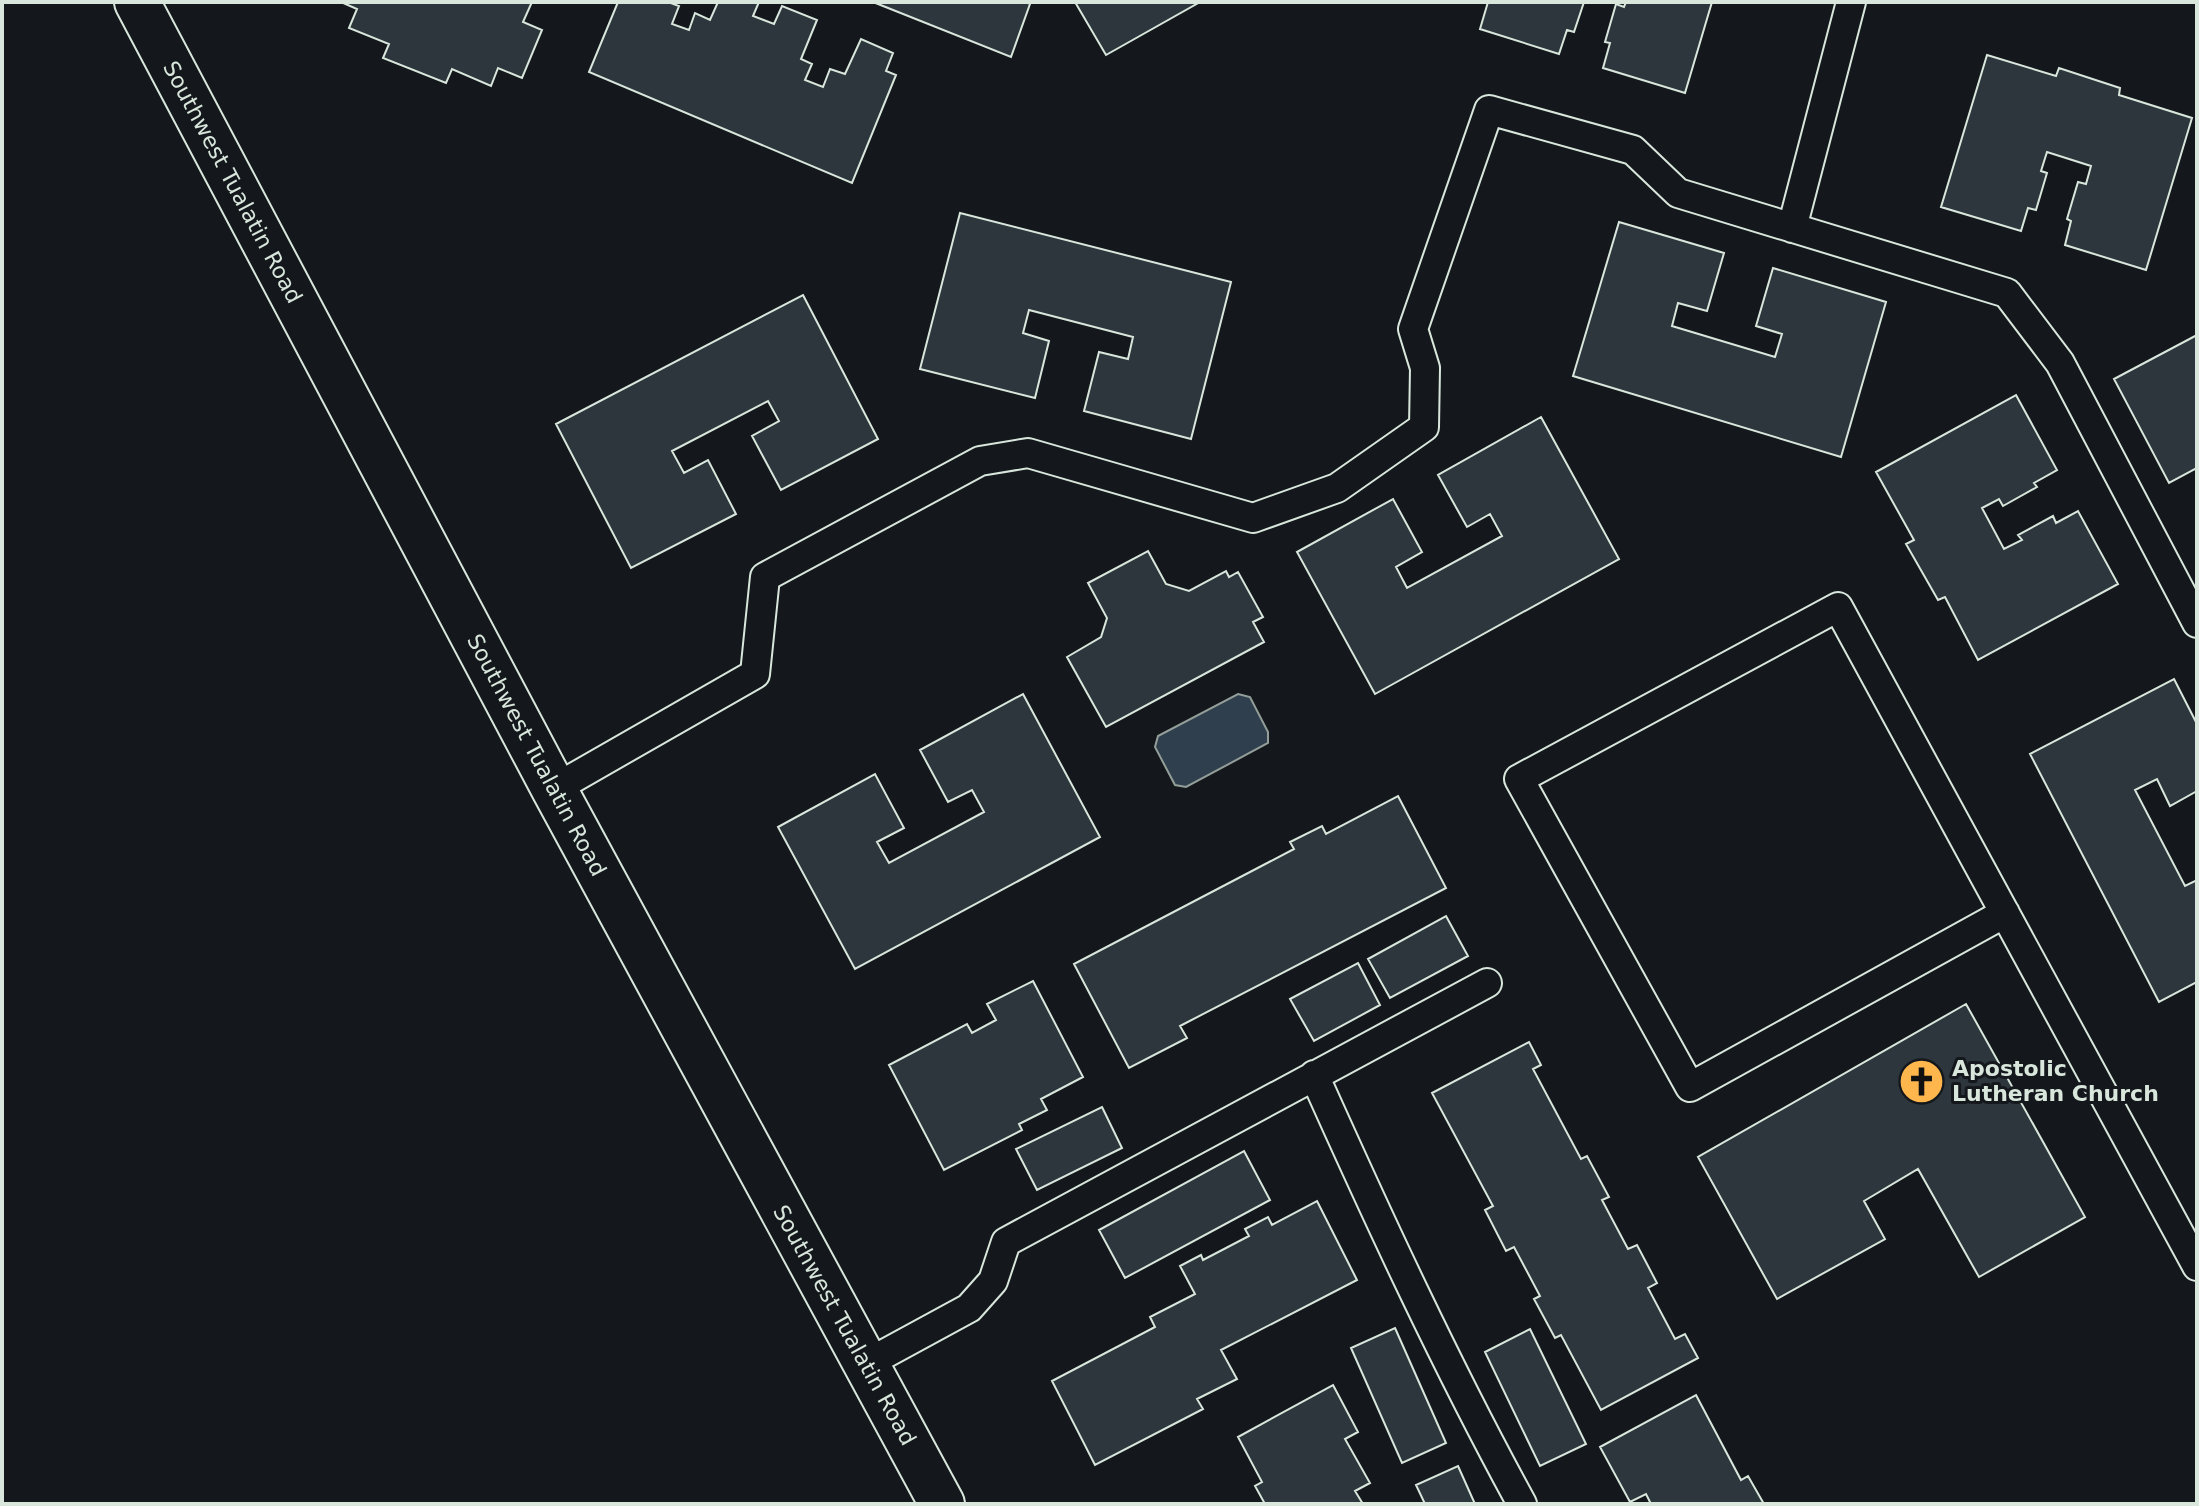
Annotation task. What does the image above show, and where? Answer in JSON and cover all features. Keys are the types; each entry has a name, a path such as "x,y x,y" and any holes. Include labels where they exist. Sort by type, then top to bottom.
{"main road":[{"name":"Southwest Tualatin Road","path":"137,2 554,789 942,1504"}],"lane":[{"path":"1792,228 1851,2"},
{"path":"554,789 755,674 765,577 980,461 1028,453 1253,518 1337,488 1424,427 1425,368 1413,329 1489,110 1633,150 1678,193 2007,293 2060,363 2197,623"},
{"path":"2005,913 1690,1087 1519,779 1838,607 2005,913 2197,1266"},
{"path":"866,1364 969,1308 993,1281 1006,1242 1487,983"},
{"path":"1314,1075 1359,1176 1489,1444 1522,1504"}],"water":[{"path":"1238,694 1250,697 1268,732 1268,743 1186,787 1175,785 1155,747 1158,736"}],"building":[{"path":"341,2 532,2 523,22 542,30 522,78 498,68 491,86 452,69 446,83 383,58 389,44 349,28 357,9"},
{"path":"618,2 668,2 679,6 672,24 689,30 695,13 710,20 718,2 759,2 753,16 774,24 782,6 817,20 801,59 812,64 805,80 823,87 830,69 845,74 861,39 893,53 886,71 896,75 852,183 589,72"},
{"path":"873,2 1026,2 1030,4 1011,57"},
{"path":"1075,2 1200,2 1106,55"},
{"path":"1488,2 1584,2 1574,32 1567,30 1559,54 1480,29"},
{"path":"1626,2 1712,2 1685,93 1603,68 1610,43 1605,42 1616,4 1624,7"},
{"path":"1987,55 2056,76 2059,68 2120,88 2119,95 2192,118 2146,270 2065,245 2071,221 2067,219 2078,182 2086,184 2091,166 2047,152 2041,171 2047,173 2036,210 2028,208 2021,231 1941,207"},
{"path":"960,213 1231,282 1191,439 1084,411 1099,352 1128,359 1133,337 1029,310 1023,333 1049,341 1035,398 920,369"},
{"path":"1619,222 1724,253 1707,311 1678,303 1672,326 1775,357 1782,334 1756,326 1773,268 1886,302 1841,457 1573,376"},
{"path":"803,295 878,439 781,490 752,436 779,421 768,401 672,451 684,473 708,460 736,514 631,568 556,424"},
{"path":"2197,335 2197,468 2169,483 2114,379"},
{"path":"2016,395 2057,470 2034,483 2037,487 2003,506 1999,499 1982,508 2004,549 2022,540 2018,535 2053,516 2056,523 2078,511 2118,584 1978,660 1945,597 1938,600 1906,544 1914,540 1876,472"},
{"path":"1541,417 1619,559 1375,694 1297,552 1393,499 1422,552 1396,567 1407,588 1502,536 1490,514 1467,527 1438,475"},
{"path":"1148,551 1166,584 1189,591 1226,571 1229,577 1238,572 1263,617 1253,622 1264,642 1106,727 1067,657 1101,637 1107,618 1088,583"},
{"path":"2174,679 2197,724 2197,791 2170,806 2157,779 2135,790 2185,886 2197,880 2197,982 2159,1002 2030,754"},
{"path":"1023,694 1100,837 855,969 778,827 875,774 904,828 877,842 889,863 984,812 972,790 948,802 920,750"},
{"path":"1398,796 1446,888 1180,1026 1187,1038 1129,1068 1074,964 1294,849 1290,842 1322,826 1326,834"},
{"path":"1446,916 1468,956 1390,998 1368,959"},
{"path":"1358,963 1380,1005 1314,1041 1290,999"},
{"path":"1033,981 1083,1077 1041,1099 1047,1110 1019,1124 1022,1130 944,1170 889,1065 967,1024 972,1033 996,1020 987,1004"},
{"name":"Apostolic Lutheran Church","path":"1966,1004 2085,1217 1979,1277 1918,1169 1864,1201 1885,1239 1777,1299 1698,1157"},
{"path":"1529,1042 1541,1065 1533,1069 1581,1159 1587,1156 1609,1197 1602,1200 1628,1249 1637,1245 1657,1283 1648,1288 1675,1339 1685,1334 1698,1358 1601,1410 1561,1335 1555,1338 1534,1299 1540,1296 1514,1247 1506,1251 1485,1210 1493,1206 1432,1093"},
{"path":"1102,1107 1122,1148 1037,1190 1016,1149"},
{"path":"1244,1151 1270,1200 1125,1278 1099,1230"},
{"path":"1317,1201 1357,1280 1221,1350 1237,1379 1197,1399 1203,1409 1095,1465 1052,1381 1155,1327 1150,1317 1195,1294 1180,1266 1201,1255 1203,1260 1249,1236 1245,1229 1268,1217 1272,1225"},
{"path":"1395,1328 1446,1443 1402,1463 1351,1348"},
{"path":"1530,1329 1586,1444 1540,1466 1485,1352"},
{"path":"1333,1385 1358,1432 1345,1439 1370,1483 1355,1491 1363,1504 1265,1504 1255,1486 1262,1482 1238,1437"},
{"path":"1696,1395 1741,1480 1748,1476 1764,1504 1651,1504 1646,1494 1630,1502 1600,1447"},
{"path":"1458,1466 1475,1504 1425,1504 1416,1485"}],"place":[{"name":"Apostolic Lutheran Church","path":"1921,1081"}]}
